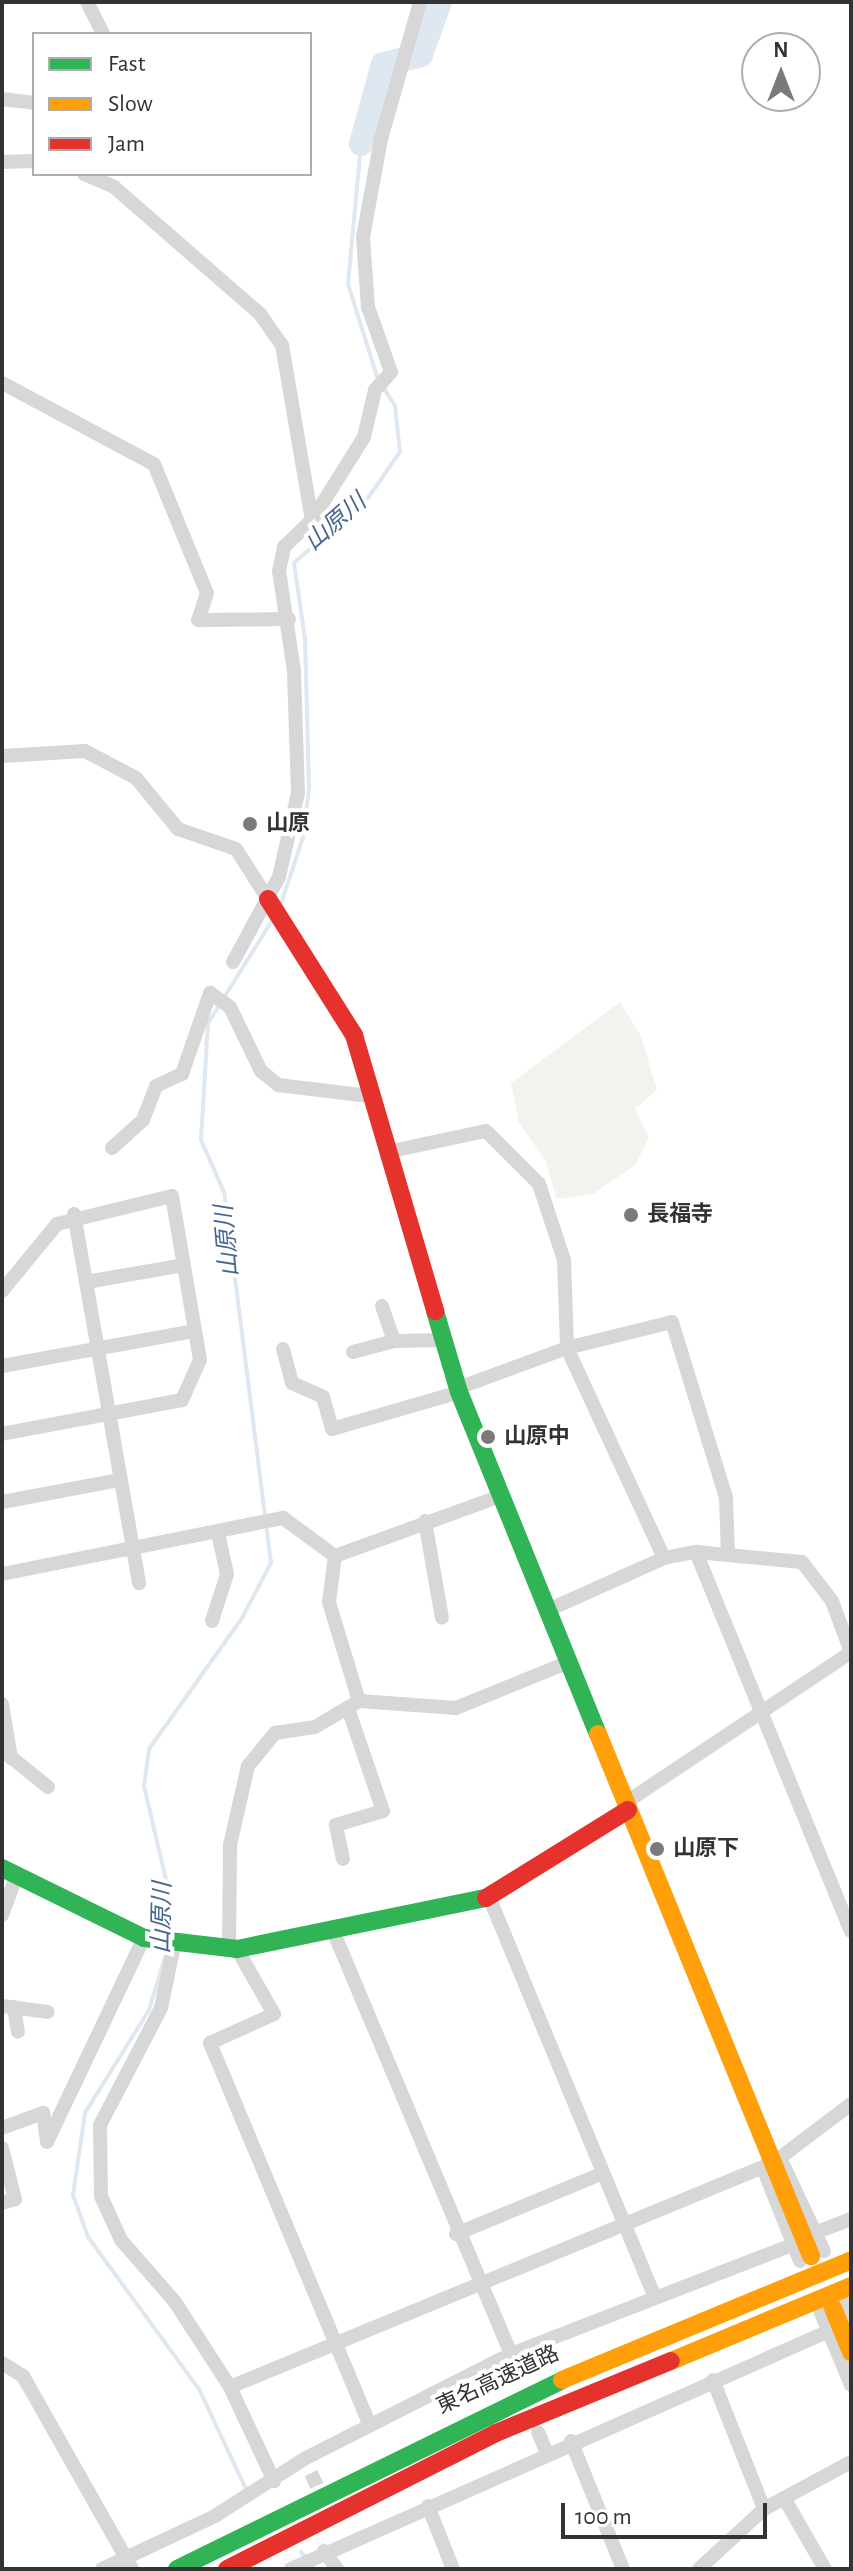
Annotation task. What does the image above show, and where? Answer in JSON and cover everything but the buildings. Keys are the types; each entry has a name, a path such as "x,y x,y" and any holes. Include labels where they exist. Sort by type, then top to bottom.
{"main road":[{"path":"268,899 354,1035 369,1096 459,1390 812,2256"},
{"path":"9,1872 144,1938 233,1948 334,1933 489,1897 626,1806"},
{"name":"東名高速道路","path":"177,2569 486,2411 851,2260"},
{"path":"227,2569 496,2433 838,2303 851,2352"}],"street":[{"path":"87,2 102,32"},
{"path":"233,962 268,899 298,793 289,619 279,571 284,547 312,520 364,437 375,390 391,372 368,307 363,237 381,139 420,2"},
{"path":"2,99 32,103"},
{"path":"2,162 32,161"},
{"path":"89,176 114,187 260,314 282,345 312,520"},
{"path":"2,383 154,464 207,593 198,620 289,619"},
{"path":"2,756 85,751 136,778 178,829 236,849 268,899"},
{"path":"112,1148 143,1120 156,1086 182,1074 210,993 230,1007 261,1071 278,1085 369,1096"},
{"path":"387,1152 486,1131 539,1184 564,1260 567,1348 664,1558"},
{"path":"2,1291 57,1224 74,1214 172,1196 200,1360 182,1400 2,1434"},
{"path":"74,1214 139,1583"},
{"path":"86,1282 184,1265"},
{"path":"382,1306 394,1341"},
{"path":"283,1349 292,1383 323,1397 332,1429 459,1390 567,1348 672,1322 726,1498 728,1555"},
{"path":"2,1366 195,1331"},
{"path":"353,1352 394,1341 443,1340"},
{"path":"2,1502 120,1480"},
{"path":"335,1556 501,1496"},
{"path":"2,1574 283,1518 335,1556"},
{"path":"425,1521 442,1618"},
{"path":"212,1621 227,1574 218,1533"},
{"path":"696,1552 851,1931"},
{"path":"548,1610 664,1558 696,1552 802,1562 832,1601 851,1652 626,1806"},
{"path":"335,1556 329,1602 383,1811 336,1825 343,1859"},
{"path":"370,2425 210,2043 274,2014 233,1948 230,1845 248,1766 275,1733 315,1727 354,1705 456,1708 569,1662"},
{"path":"2,1704 7,1754 48,1787"},
{"path":"2,1915 9,1872"},
{"path":"489,1897 655,2297"},
{"path":"334,1933 508,2355 514,2377"},
{"path":"2,2128 43,2113 47,2142 144,1938"},
{"path":"175,1941 161,2008 100,2125 101,2196 121,2240 175,2302 230,2387 274,2481"},
{"path":"18,2032 8,2007 48,2012"},
{"path":"230,2387 772,2163 851,2104"},
{"path":"2,2148 15,2199 2,2203"},
{"path":"772,2163 817,2232 812,2256 794,2244 772,2163"},
{"path":"456,2234 603,2173"},
{"path":"817,2232 851,2219"},
{"path":"102,2569 129,2562 274,2481 304,2459 508,2355 794,2244"},
{"path":"838,2303 851,2318"},
{"path":"838,2303 829,2331 851,2385"},
{"path":"294,2568 321,2553 340,2536 428,2506 546,2451 829,2331"},
{"path":"5,2368 23,2376 129,2562"},
{"path":"713,2380 764,2509"},
{"path":"538,2432 546,2451"},
{"path":"571,2441 623,2569"},
{"path":"304,2459 311,2473"},
{"path":"699,2569 764,2509 851,2462"},
{"path":"784,2498 825,2569"},
{"path":"428,2506 453,2569"},
{"path":"321,2553 337,2569"}],"shaded area":[{"path":"620,1002 641,1036 657,1090 635,1109 649,1138 635,1165 593,1194 556,1199 546,1161 519,1123 511,1083"}],"waterway":[{"name":"山原川","path":"361,144 383,64 421,55 440,2"},
{"name":"山原川","path":"361,144 348,284 378,380"},
{"name":"山原川","path":"281,904 303,837 309,789 305,639 294,563 368,498 400,452 395,406 383,387"},
{"name":"山原川","path":"167,1933 167,1884 144,1786 149,1749 242,1618 271,1563 224,1192 201,1140 208,1023 273,919"},
{"name":"山原川","path":"166,1954 149,2010 85,2113 73,2195 88,2237 199,2389 246,2489"},
{"name":"山原川","path":"301,2552 315,2569"}],"tunnel":[{"path":"311,2473 337,2530"}],"traffic: fast":[{"path":"435,1311 459,1392 598,1734"},
{"path":"2,1868 144,1938 237,1949 486,1898"},
{"path":"177,2569 562,2380"}],"traffic: slow":[{"path":"598,1734 811,2256"},
{"path":"562,2380 851,2260"},
{"path":"671,2361 851,2286"},
{"path":"833,2308 851,2352"}],"traffic: jam":[{"path":"268,899 354,1035 435,1311"},
{"path":"486,1898 628,1810"},
{"path":"227,2569 496,2433 671,2361"}],"place":[{"name":"山原","path":"250,824"},
{"name":"長福寺","path":"631,1215"},
{"name":"山原中","path":"488,1437"},
{"name":"山原下","path":"657,1849"}]}
